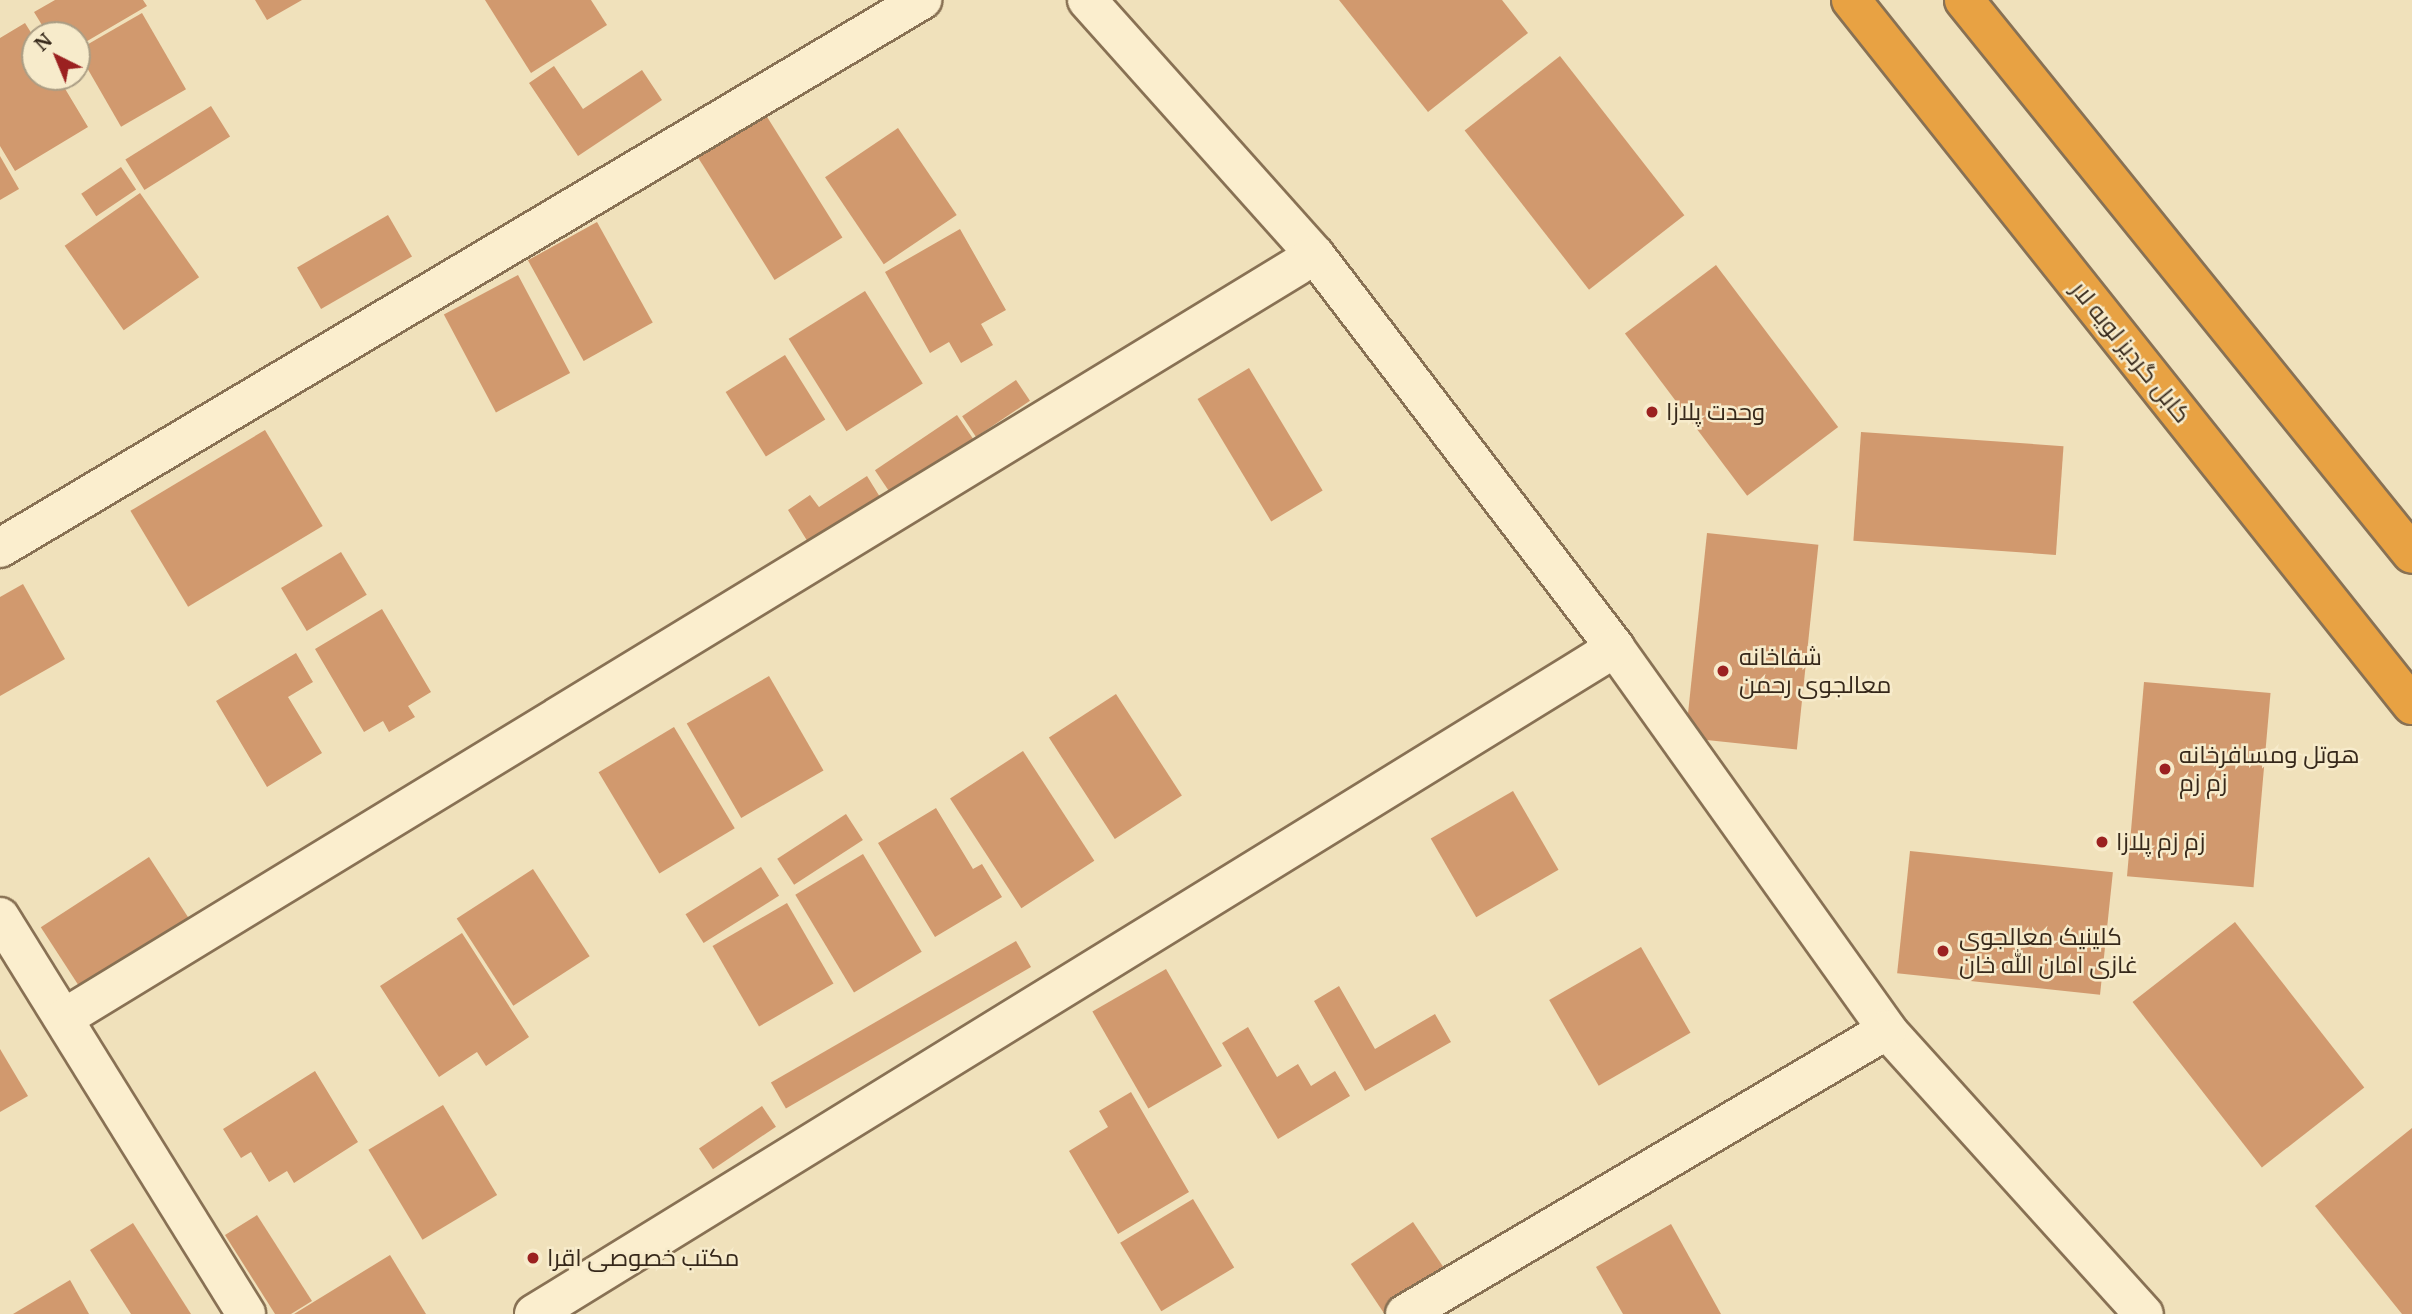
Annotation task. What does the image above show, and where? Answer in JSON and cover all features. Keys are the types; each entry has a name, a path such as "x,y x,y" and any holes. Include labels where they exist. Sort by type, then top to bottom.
{"highway":[{"name":"کابل گردیز لویه لار","path":"1851,0 2412,705"},
{"path":"1964,0 2412,554"}],"street":[{"path":"0,548 922,0"},
{"path":"1087,0 1315,255 1615,648 1887,1030 2144,1314"},
{"path":"64,1018 1315,255"},
{"path":"534,1314 1615,648"},
{"path":"0,917 246,1314"},
{"path":"1405,1314 1887,1030"}],"building":[{"path":"55,0 143,0 147,6 91,39 91,21 39,21 34,12"},
{"path":"255,0 302,0 267,20"},
{"path":"485,0 591,0 607,25 531,73"},
{"path":"1339,0 1502,0 1528,33 1428,112"},
{"path":"142,13 186,89 121,127 91,75 91,42"},
{"path":"21,25 21,91 66,91 88,127 15,171 0,146 0,38"},
{"path":"1560,56 1684,215 1589,290 1465,130"},
{"path":"554,66 583,109 642,70 662,100 578,156 529,83"},
{"path":"211,106 230,137 144,190 125,160"},
{"path":"764,112 842,238 775,280 696,154"},
{"path":"898,128 957,215 884,264 825,177"},
{"path":"0,156 19,189 0,200"},
{"path":"121,167 136,189 96,216 81,194"},
{"path":"140,193 199,277 124,330 65,246"},
{"path":"388,215 412,257 321,309 297,268"},
{"path":"597,222 653,323 584,361 528,260"},
{"path":"960,229 1006,310 981,324 993,345 961,363 949,342 930,353 885,272"},
{"path":"1716,265 1838,427 1747,496 1625,334"},
{"path":"518,275 570,373 496,412 444,314"},
{"path":"865,291 923,383 846,431 789,339"},
{"path":"785,355 825,419 766,457 726,392"},
{"path":"1249,368 1323,491 1271,521 1198,399"},
{"path":"1016,380 1030,401 976,437 962,416"},
{"path":"957,415 980,449 898,504 875,470"},
{"path":"265,430 323,526 188,607 130,511"},
{"path":"1861,432 2064,446 2056,555 1853,541"},
{"path":"867,476 888,510 816,555 788,510 810,495 819,507"},
{"path":"1707,533 1818,545 1797,750 1685,738"},
{"path":"341,552 367,595 307,631 281,588"},
{"path":"23,584 65,659 0,696 0,597"},
{"path":"382,609 431,692 408,706 415,717 389,732 383,721 364,732 315,649"},
{"path":"296,653 313,682 288,697 322,753 267,787 216,701"},
{"path":"769,676 824,770 741,818 687,724"},
{"path":"2144,682 2271,693 2254,887 2127,876"},
{"path":"1116,694 1182,795 1115,839 1049,738"},
{"path":"674,727 735,828 659,873 599,772"},
{"path":"1023,751 1094,861 1021,908 950,798"},
{"path":"1513,791 1559,870 1476,917 1431,839"},
{"path":"936,808 973,869 982,864 1002,897 935,937 878,843"},
{"path":"846,814 863,840 794,885 777,859"},
{"path":"1910,851 2113,872 2100,995 1897,973"},
{"path":"863,854 922,952 854,992 795,895"},
{"path":"149,857 196,930 88,1000 41,927"},
{"path":"761,867 779,896 704,943 686,914"},
{"path":"533,869 590,956 513,1006 457,919"},
{"path":"787,903 834,984 759,1027 713,946"},
{"path":"2235,922 2364,1087 2262,1168 2133,1002"},
{"path":"462,933 529,1037 486,1066 477,1052 439,1077 380,986"},
{"path":"1016,941 1031,967 786,1108 771,1082"},
{"path":"1641,947 1690,1033 1599,1086 1549,1000"},
{"path":"1166,969 1222,1066 1148,1108 1092,1011"},
{"path":"1339,986 1375,1049 1435,1014 1451,1042 1365,1091 1314,1001"},
{"path":"1248,1027 1277,1077 1298,1064 1311,1086 1335,1071 1350,1096 1278,1139 1222,1043"},
{"path":"0,1049 28,1096 0,1112"},
{"path":"315,1071 358,1142 294,1183 287,1171 269,1182 251,1152 241,1158 223,1129"},
{"path":"1131,1092 1189,1192 1118,1234 1069,1151 1108,1127 1099,1111"},
{"path":"443,1105 497,1195 423,1240 368,1150"},
{"path":"762,1106 776,1127 713,1169 699,1148"},
{"path":"2412,1128 2412,1314 2402,1314 2315,1206"},
{"path":"1193,1199 1234,1268 1161,1311 1120,1243"},
{"path":"257,1215 312,1301 291,1314 275,1314 225,1235"},
{"path":"1413,1222 1447,1272 1384,1314 1351,1264"},
{"path":"133,1223 191,1314 131,1314 90,1250"},
{"path":"1671,1224 1721,1314 1623,1314 1596,1267"},
{"path":"390,1255 426,1314 294,1314"},
{"path":"70,1280 89,1314 13,1314"}],"place":[{"name":"وحدت پلازا","path":"1652,412"},
{"name":"شفاخانه معالجوی رحمن","path":"1723,671"},
{"name":"هوتل ومسافرخانه زم زم","path":"2165,769"},
{"name":"زم زم پلازا","path":"2102,842"},
{"name":"کلینیک معالجوی غازی امان الله خان","path":"1943,951"},
{"name":"مکتب خصوصی اقرا","path":"533,1258"}]}
